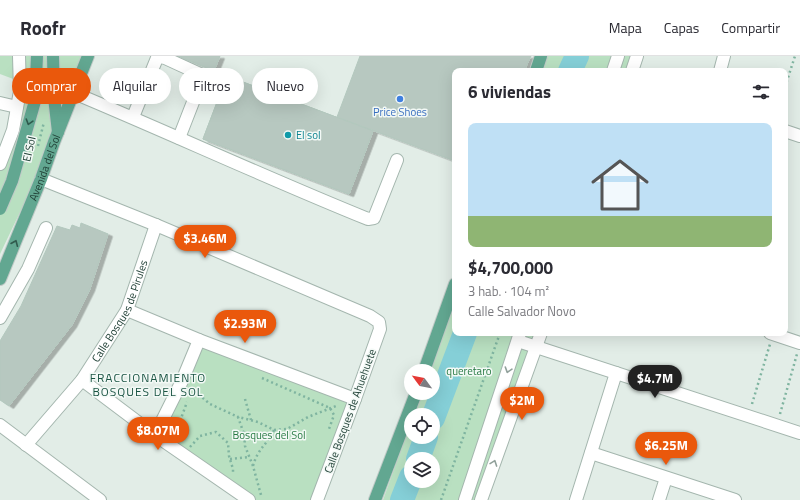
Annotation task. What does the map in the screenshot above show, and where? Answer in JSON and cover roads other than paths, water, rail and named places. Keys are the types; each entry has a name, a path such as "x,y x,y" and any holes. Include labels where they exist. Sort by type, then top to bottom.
{"main road":[{"path":"0,209 12,181 35,101 37,56"},
{"path":"54,56 54,97 58,133"},
{"name":"Avenida del Sol","path":"83,68 88,56"},
{"path":"537,68 541,56"},
{"name":"Avenida del Sol","path":"0,279 42,179 70,104"},
{"path":"426,364 452,292"},
{"path":"375,500 413,400"}],"street":[{"path":"1,159 13,130 20,91 19,56"},
{"path":"614,68 618,56"},
{"path":"633,68 637,56"},
{"path":"721,68 724,56"},
{"path":"133,117 157,58 165,58 196,71 202,75 202,79 178,138"},
{"path":"91,100 368,219 374,218 397,160"},
{"path":"0,103 17,108"},
{"path":"788,133 800,136"},
{"path":"42,179 156,225"},
{"name":"Calle Bosques de Pirules","path":"26,445 82,380 127,310 156,225"},
{"name":"Calle Bosques de Ahuehuete","path":"156,225 370,316 379,322 380,329 317,500"},
{"path":"0,318 28,269 46,228"},
{"path":"127,310 199,340 355,399"},
{"path":"481,500 540,336"},
{"path":"776,336 799,347"},
{"path":"465,500 519,337 536,347 800,433"},
{"path":"156,435 189,384 199,340"},
{"path":"576,500 616,373"},
{"path":"82,380 156,435 249,500"},
{"path":"0,425 100,500"},
{"path":"591,453 735,500"},
{"path":"659,500 666,478"}],"waterway":[{"path":"571,68 577,56"},
{"path":"437,408 464,336"},
{"path":"421,452 423,444"},
{"path":"402,500 407,488"}],"place":[{"name":"Price Shoes","path":"400,99"},
{"name":"El sol","path":"288,135"}],"district":[{"name":"FRACCIONAMIENTO BOSQUES DEL SOL","path":"148,385"}],"park label":[{"name":"queretaro","path":"469,371"},
{"name":"Bosques del Sol","path":"269,435"}]}
